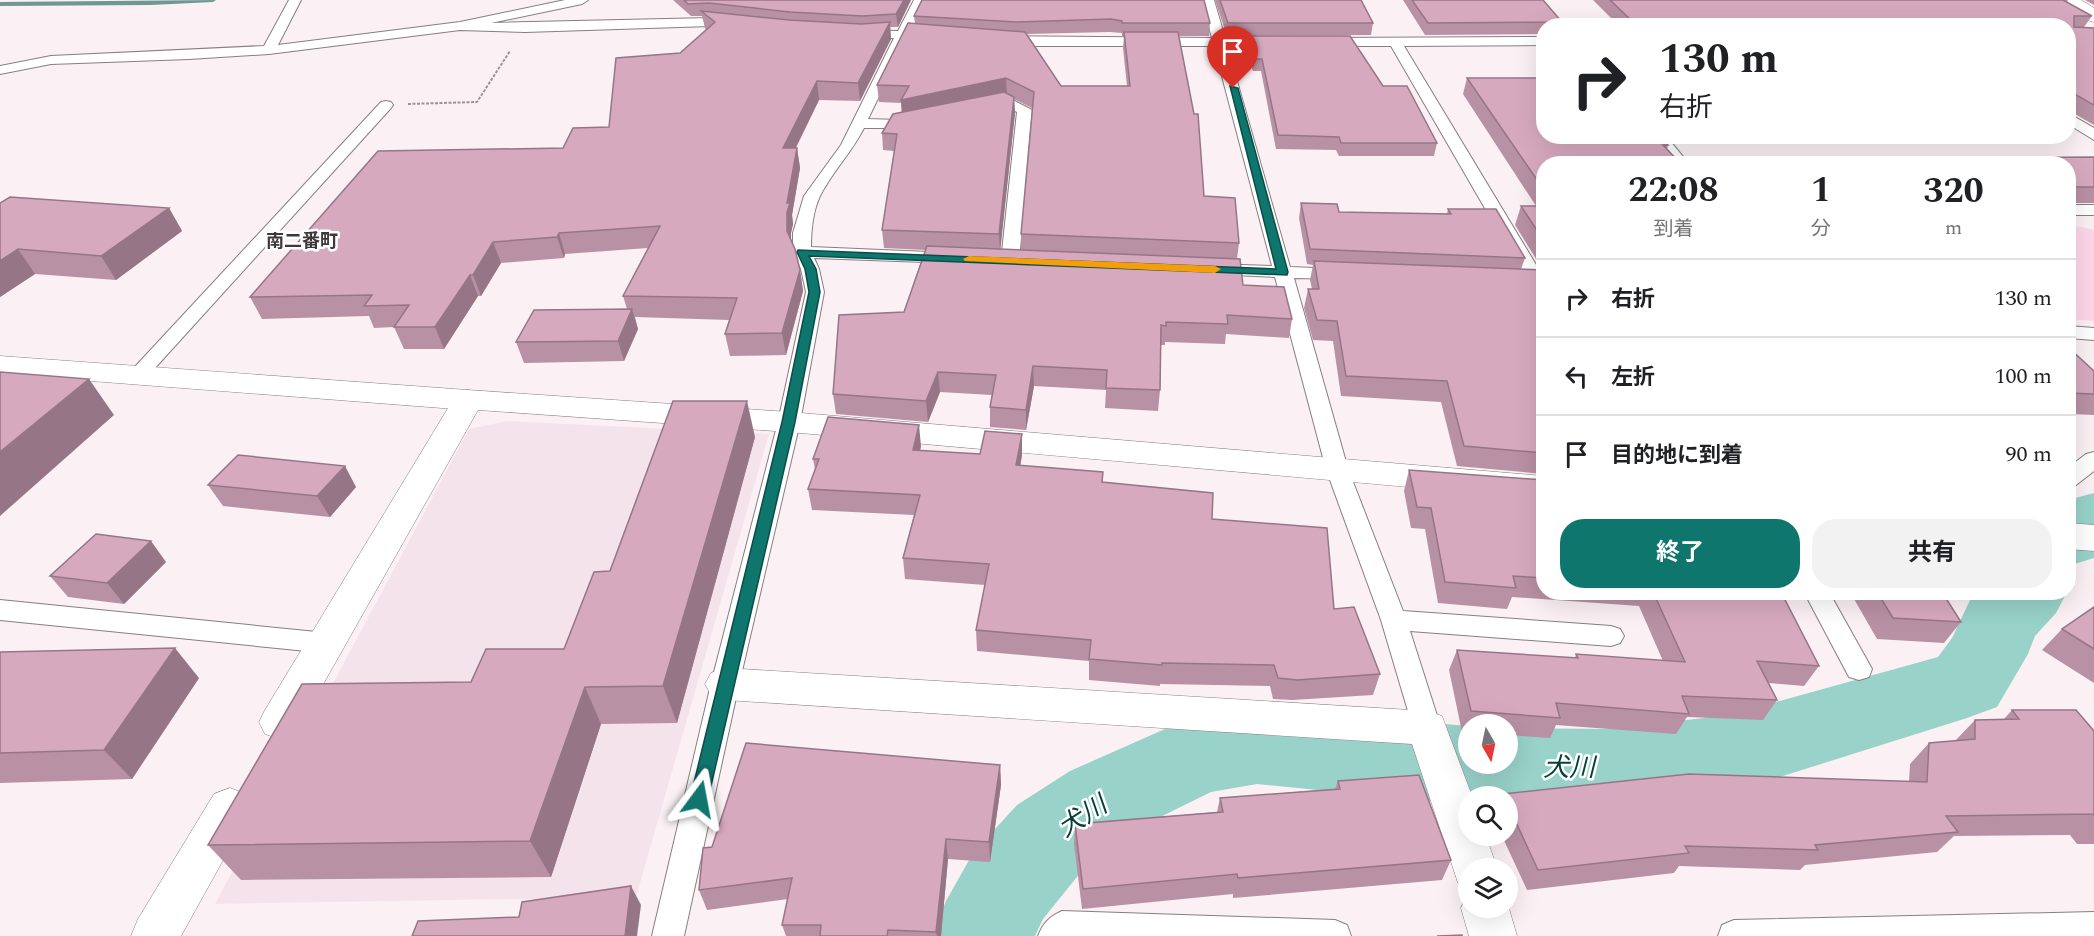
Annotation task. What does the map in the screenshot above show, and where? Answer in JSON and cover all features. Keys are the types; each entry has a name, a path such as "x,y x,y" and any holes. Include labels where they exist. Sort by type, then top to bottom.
{"street":[{"path":"2068,0 2094,16"},
{"path":"2087,0 2094,4"},
{"path":"0,365 789,422 1536,487"},
{"path":"155,936 468,400"},
{"path":"2076,537 2094,538"},
{"path":"725,684 1427,728 1469,853"},
{"path":"1488,918 1493,936"}],"lane":[{"path":"271,46 296,0"},
{"path":"0,70 15,65 57,60 202,56 271,46 460,26 582,0"},
{"path":"668,936 725,684 789,422 815,292 810,269 802,252 802,233 812,196 848,144 920,0"},
{"path":"1208,0 1337,469 1394,620 1427,728"},
{"path":"460,26 525,28 711,22 744,26"},
{"path":"851,34 904,33 950,36"},
{"path":"984,39 1030,42 1291,42"},
{"path":"1314,42 1536,41"},
{"path":"1396,43 1536,275"},
{"path":"972,108 1007,101 1025,110 1010,261"},
{"path":"138,375 386,105"},
{"path":"857,123 899,124 925,117"},
{"path":"2076,123 2094,135"},
{"path":"1665,144 1674,156"},
{"path":"2076,210 2094,210"},
{"path":"802,252 1034,262"},
{"path":"1188,268 1364,275"},
{"path":"1513,280 1536,282"},
{"path":"2076,333 2094,334"},
{"path":"2076,474 2094,459"},
{"path":"1820,600 1859,669"},
{"path":"0,610 327,642"},
{"path":"1394,620 1611,636"},
{"path":"1054,936 1062,927 1335,936"},
{"path":"1734,936 2094,928"}],"path":[{"path":"386,105 477,102 525,28"}],"shaded area":[{"path":"2076,226 2094,230 2094,321 2076,320"},
{"path":"507,421 769,434 636,897 215,904 469,429"}],"building":[{"path":"684,0 904,0 896,14 862,16 790,12 709,3 688,4"},
{"path":"922,0 1204,0 1210,23 1122,23 1122,21 1111,19 1016,22 914,16"},
{"path":"1220,0 1361,0 1373,23 1228,23"},
{"path":"1412,0 1543,0 1559,18 1536,18 1536,22 1428,23"},
{"path":"1610,0 2063,0 2092,16 2074,16 2074,18 1629,18"},
{"path":"701,11 789,20 861,24 890,22 858,83 817,81 783,148 797,148 787,203 790,203 787,212 787,231 795,249 800,270 782,333 725,334 737,298 623,296 660,226 559,233 557,237 493,242 473,275 470,275 435,327 394,327 409,305 364,306 372,295 250,297 378,151 563,148 573,128 609,127 616,58 680,53 715,22"},
{"path":"908,23 1025,32 1061,86 1130,86 1124,32 1178,32 1194,114 1198,114 1204,196 1235,198 1239,243 1021,234 1034,92 1006,78 901,100 909,86 877,85"},
{"path":"2076,27 2094,28 2094,105 2076,95"},
{"path":"1246,36 1350,36 1383,86 1407,86 1437,143 1341,143 1339,137 1278,135 1262,59 1254,59"},
{"path":"1467,78 1536,78 1536,144 1667,144 1663,145 1673,156 1536,156 1536,178"},
{"path":"1004,92 1014,97 999,234 882,230 897,134 882,133 893,114"},
{"path":"2076,157 2094,157 2094,187 2076,187"},
{"path":"10,197 169,208 101,256 18,249 0,261 0,203"},
{"path":"1301,203 1337,204 1339,212 1451,214 1448,209 1496,209 1525,258 1310,249"},
{"path":"1521,206 1536,206 1536,229"},
{"path":"927,246 1240,259 1243,285 1284,287 1292,319 1227,315 1228,324 1166,322 1166,326 1161,325 1160,390 1106,388 1107,370 1033,366 1026,410 990,407 996,375 938,372 926,401 833,394 839,315 904,312"},
{"path":"1314,261 1536,270 1536,452 1464,446 1447,381 1346,376 1337,321 1317,320 1308,289 1319,289"},
{"path":"632,309 618,341 516,342 534,310"},
{"path":"2076,354 2094,371 2094,394 2076,393"},
{"path":"0,372 89,379 0,452"},
{"path":"673,401 747,401 663,686 585,687 530,841 208,845 302,684 471,682 486,649 564,649 594,572 610,571"},
{"path":"828,417 919,425 913,450 980,454 985,431 1022,434 1016,465 1103,472 1102,482 1213,493 1212,519 1327,528 1334,609 1354,607 1380,674 1297,680 1278,678 1274,665 1162,663 1162,665 1089,659 1091,640 976,630 989,564 903,558 920,495 808,489 819,459 813,459"},
{"path":"238,455 345,466 317,496 208,485"},
{"path":"1409,470 1536,479 1536,577 1513,576 1516,588 1445,582 1431,508 1417,507"},
{"path":"96,534 151,541 107,583 50,576"},
{"path":"1657,600 1785,600 1819,666 1757,661 1777,700 1682,696 1689,714 1556,703 1560,718 1471,711 1457,650 1578,658 1576,654 1685,662"},
{"path":"1882,600 1947,600 1961,622 1893,618"},
{"path":"2094,607 2094,649 2062,629"},
{"path":"175,648 104,750 0,753 0,652"},
{"path":"2012,710 2076,710 2094,731 2094,815 1946,816 1958,832 1815,845 1818,850 1685,846 1689,853 1538,870 1518,827 1518,792 1689,774 1927,782 1929,743 1975,739 1975,720 2019,719"},
{"path":"746,743 1000,765 989,842 946,839 936,932 888,930 887,936 820,936 821,925 782,925 792,878 699,890 703,848 712,847"},
{"path":"1419,775 1451,860 1238,878 1237,874 1083,889 1075,824 1223,812 1220,798 1340,789 1338,781"},
{"path":"631,886 625,936 412,936 418,921 519,917 522,902"}],"waterway":[{"path":"0,4 151,3 213,0"},
{"name":"犬川","path":"2076,533 2094,519"},
{"name":"犬川","path":"982,936 1008,886 1051,836 1103,800 1197,756 1257,746 1481,767 1611,768 1729,754 1967,683 1986,654 2000,620 2020,600"}],"slow traffic":[{"path":"969,259 1215,269"}],"district":[{"name":"南二番町","path":"302,241"}],"route":[{"path":"699,799 789,422 815,292 810,269 802,252 1283,272 1233,88"}]}
